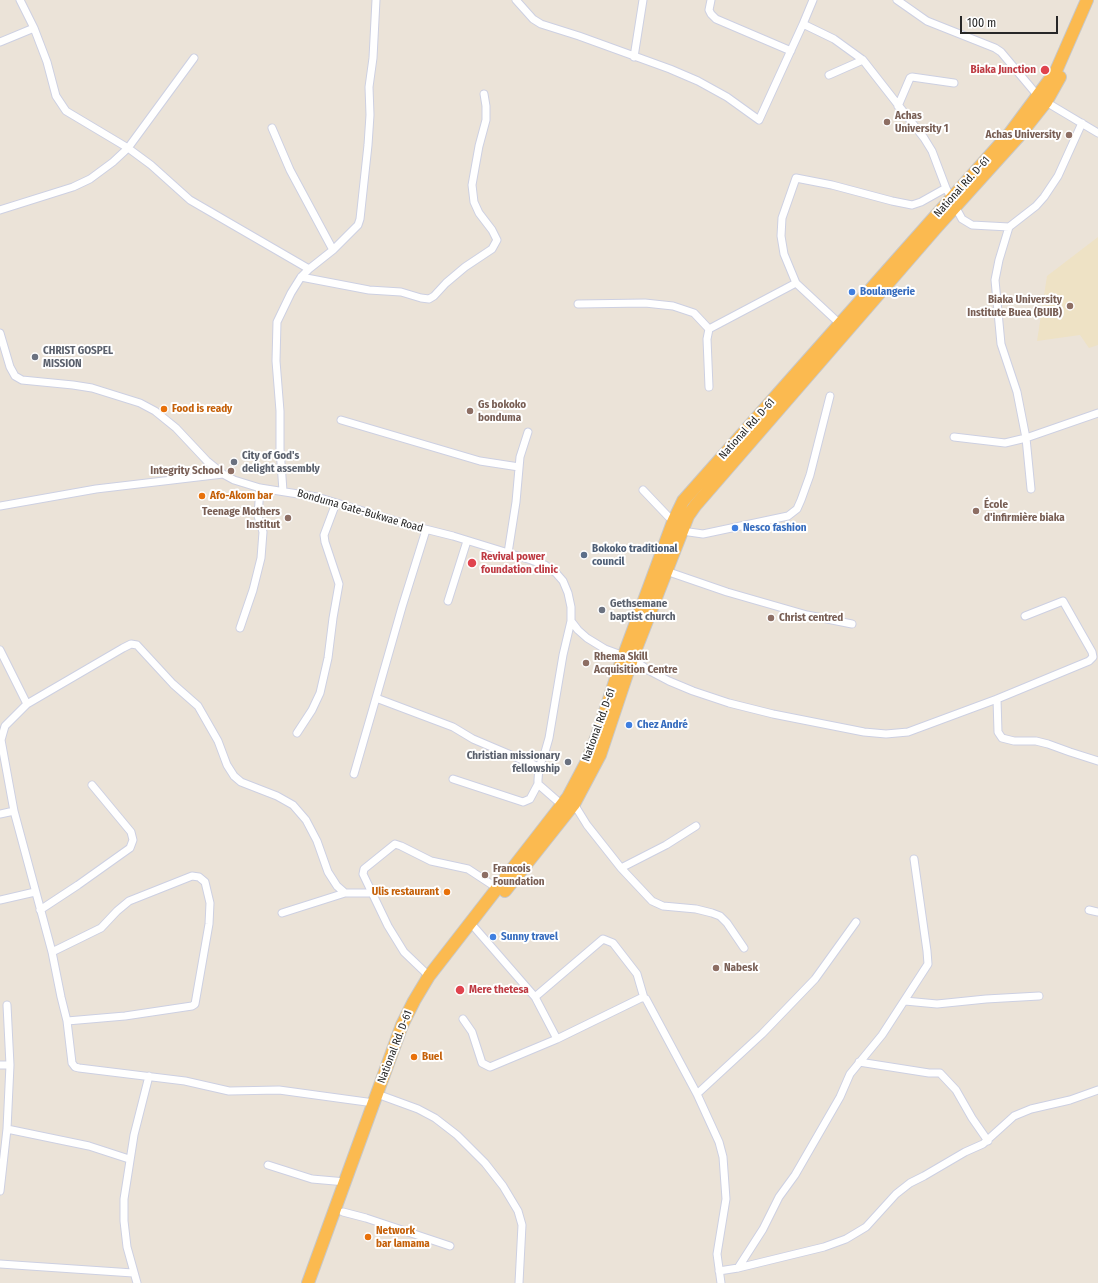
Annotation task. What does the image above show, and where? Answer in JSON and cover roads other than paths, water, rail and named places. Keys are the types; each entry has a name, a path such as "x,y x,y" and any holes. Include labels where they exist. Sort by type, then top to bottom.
{"highway":[{"path":"1042,99 1087,0"},
{"path":"1042,99 1067,64 1094,0"},
{"name":"National Rd. D-61","path":"308,1283 378,1098 422,1004 436,981 568,805 600,754 628,657 673,522 683,502 951,198 1019,136 1042,99"},
{"name":"National Rd. D-61","path":"628,657 666,571 688,516 695,506 931,234 951,198"},
{"name":"National Rd. D-61","path":"317,1283 343,1212 402,1025 414,1001 429,976 497,888 568,805"}],"street":[{"path":"20,0 34,28 47,62 56,96 66,111 128,148 151,165 190,200 309,269"},
{"path":"283,490 280,449 280,411 276,361 277,322 291,293 302,277 309,269 333,250 358,225 360,219 368,145 370,115 369,87 374,58 376,0"},
{"path":"516,0 533,19 541,24 698,80 727,96 759,120 813,0"},
{"path":"634,57 643,0"},
{"path":"711,0 709,10 716,18 791,51"},
{"path":"897,0 927,21 995,48 1001,52 1042,99 1098,133"},
{"path":"803,24 834,40 864,60 924,138 932,151 951,198 962,218 972,225 1009,227"},
{"path":"0,42 34,28"},
{"path":"0,210 66,189 90,179 113,162 128,148 194,58"},
{"path":"829,75 864,60"},
{"path":"898,106 910,78 912,77 954,83"},
{"path":"302,277 369,290 401,292 429,299 465,267 492,249 497,240 492,230 479,213 474,202 472,184 486,120 484,94"},
{"path":"1031,489 1026,438 1018,392 1000,344 995,280 999,260 1009,227 1036,206 1044,197 1058,176 1082,123"},
{"path":"272,128 290,170 333,250"},
{"path":"840,324 796,283 784,254 781,236 782,218 796,178 832,185 892,201 912,204 951,198"},
{"path":"709,329 796,283"},
{"path":"578,304 645,303 673,306 694,313 709,329 709,387"},
{"name":"Bonduma Gate-Bukwae Road","path":"0,333 10,367 15,376 22,380 92,388 140,403 155,411 176,428 207,461 223,474 234,480 260,488 283,490 316,497 531,560 545,565 556,573 563,581 568,593 571,607 571,621 562,655 545,752 539,767 538,784"},
{"path":"643,490 682,531 703,534 788,516 797,509 810,475 830,396"},
{"path":"954,437 1005,443 1026,438 1098,413"},
{"path":"341,420 480,461 519,467"},
{"path":"508,553 516,502 520,456 528,432"},
{"path":"0,506 96,489 223,474"},
{"path":"240,628 253,590 261,558 263,532 258,516 260,488"},
{"path":"297,733 312,710 320,694 328,658 339,584 324,542 324,535 336,503"},
{"path":"354,774 402,607 426,530"},
{"path":"448,601 467,541"},
{"path":"666,571 756,600 852,624"},
{"path":"571,621 578,630 605,649 628,657 648,670 668,680 728,704 864,732 886,734 908,732 1089,661 1093,657 1092,652 1063,601 1025,616"},
{"path":"345,893 337,886 328,872 317,841 306,820 293,805 277,796 241,782 234,776 227,766 218,741 198,706 173,684 137,646 131,644 123,648 27,704 5,726 1,740 3,767 52,952 60,997 67,1021 72,1063 75,1066 149,1076 229,1091 279,1090 378,1098 418,1108 435,1118 463,1141 485,1163 503,1186 518,1211 522,1225 519,1283"},
{"path":"0,650 27,704"},
{"path":"376,698 453,727 473,739 539,767"},
{"path":"997,698 998,732 1002,738 1014,741 1048,744 1098,761"},
{"path":"453,779 523,802 530,799 538,784 568,805 588,826 621,868 647,896 663,906 696,909 720,916 727,923 744,948"},
{"path":"40,910 130,848 132,840 131,832 92,785"},
{"path":"0,814 14,811"},
{"path":"621,868 666,845 696,826"},
{"path":"429,976 404,952 388,926 363,874 364,869 395,844 431,861 468,869 497,888"},
{"path":"738,1268 763,1229 779,1197 795,1175 840,1097 850,1074 882,1035 928,964 914,859"},
{"path":"52,952 101,928 129,901 192,876 199,877 205,882 210,903 209,924 194,1004 192,1006 125,1016 67,1021"},
{"path":"0,900 35,892"},
{"path":"282,913 345,893 371,893"},
{"path":"1090,910 1098,912"},
{"path":"697,1094 762,1034 815,979 856,922"},
{"path":"475,928 536,997 557,1039"},
{"path":"536,997 603,939 613,943 637,974 644,998 697,1094 720,1142 723,1157 726,1199 717,1254 721,1283"},
{"path":"905,1001 937,1004 1039,996"},
{"path":"463,1019 472,1032 482,1063 490,1067 557,1039 640,998 644,998"},
{"path":"0,1191 7,1129 10,1065 7,1005"},
{"path":"859,1062 929,1073 940,1073 956,1090 972,1118 988,1141"},
{"path":"0,1065 10,1065"},
{"path":"137,1283 127,1248 124,1221 124,1199 134,1134 149,1076"},
{"path":"719,1270 738,1268 824,1247 846,1240 866,1226 896,1194 910,1183 988,1141 1014,1116 1031,1109 1070,1100 1098,1090"},
{"path":"7,1129 89,1146 129,1159"},
{"path":"268,1165 312,1179 346,1182"},
{"path":"343,1212 366,1218 450,1246"},
{"path":"0,1264 133,1273"}],"place":[{"name":"Biaka Junction","path":"1045,70"},
{"name":"Achas University 1","path":"887,122"},
{"name":"Achas University","path":"1069,135"},
{"name":"Boulangerie","path":"852,292"},
{"name":"Biaka University Institute Buea (BUIB)","path":"1070,306"},
{"name":"CHRIST GOSPEL MISSION","path":"35,357"},
{"name":"Food is ready","path":"164,409"},
{"name":"Gs bokoko bonduma","path":"470,411"},
{"name":"City of God's delight assembly","path":"234,462"},
{"name":"Integrity School","path":"231,471"},
{"name":"Afo-Akom bar","path":"202,496"},
{"name":"École d'infirmière biaka","path":"976,511"},
{"name":"Teenage Mothers Institut","path":"288,518"},
{"name":"Nesco fashion","path":"735,528"},
{"name":"Bokoko traditional council","path":"584,555"},
{"name":"Revival power foundation clinic","path":"472,563"},
{"name":"Gethsemane baptist church","path":"602,610"},
{"name":"Christ centred","path":"771,618"},
{"name":"Rhema Skill Acquisition Centre","path":"586,663"},
{"name":"Chez André","path":"629,725"},
{"name":"Christian missionary fellowship","path":"568,762"},
{"name":"Francois Foundation","path":"485,875"},
{"name":"Ulis restaurant","path":"447,892"},
{"name":"Sunny travel","path":"493,937"},
{"name":"Nabesk","path":"716,968"},
{"name":"Mere thetesa","path":"460,990"},
{"name":"Buel","path":"414,1057"},
{"name":"Network bar lamama","path":"368,1237"}]}
